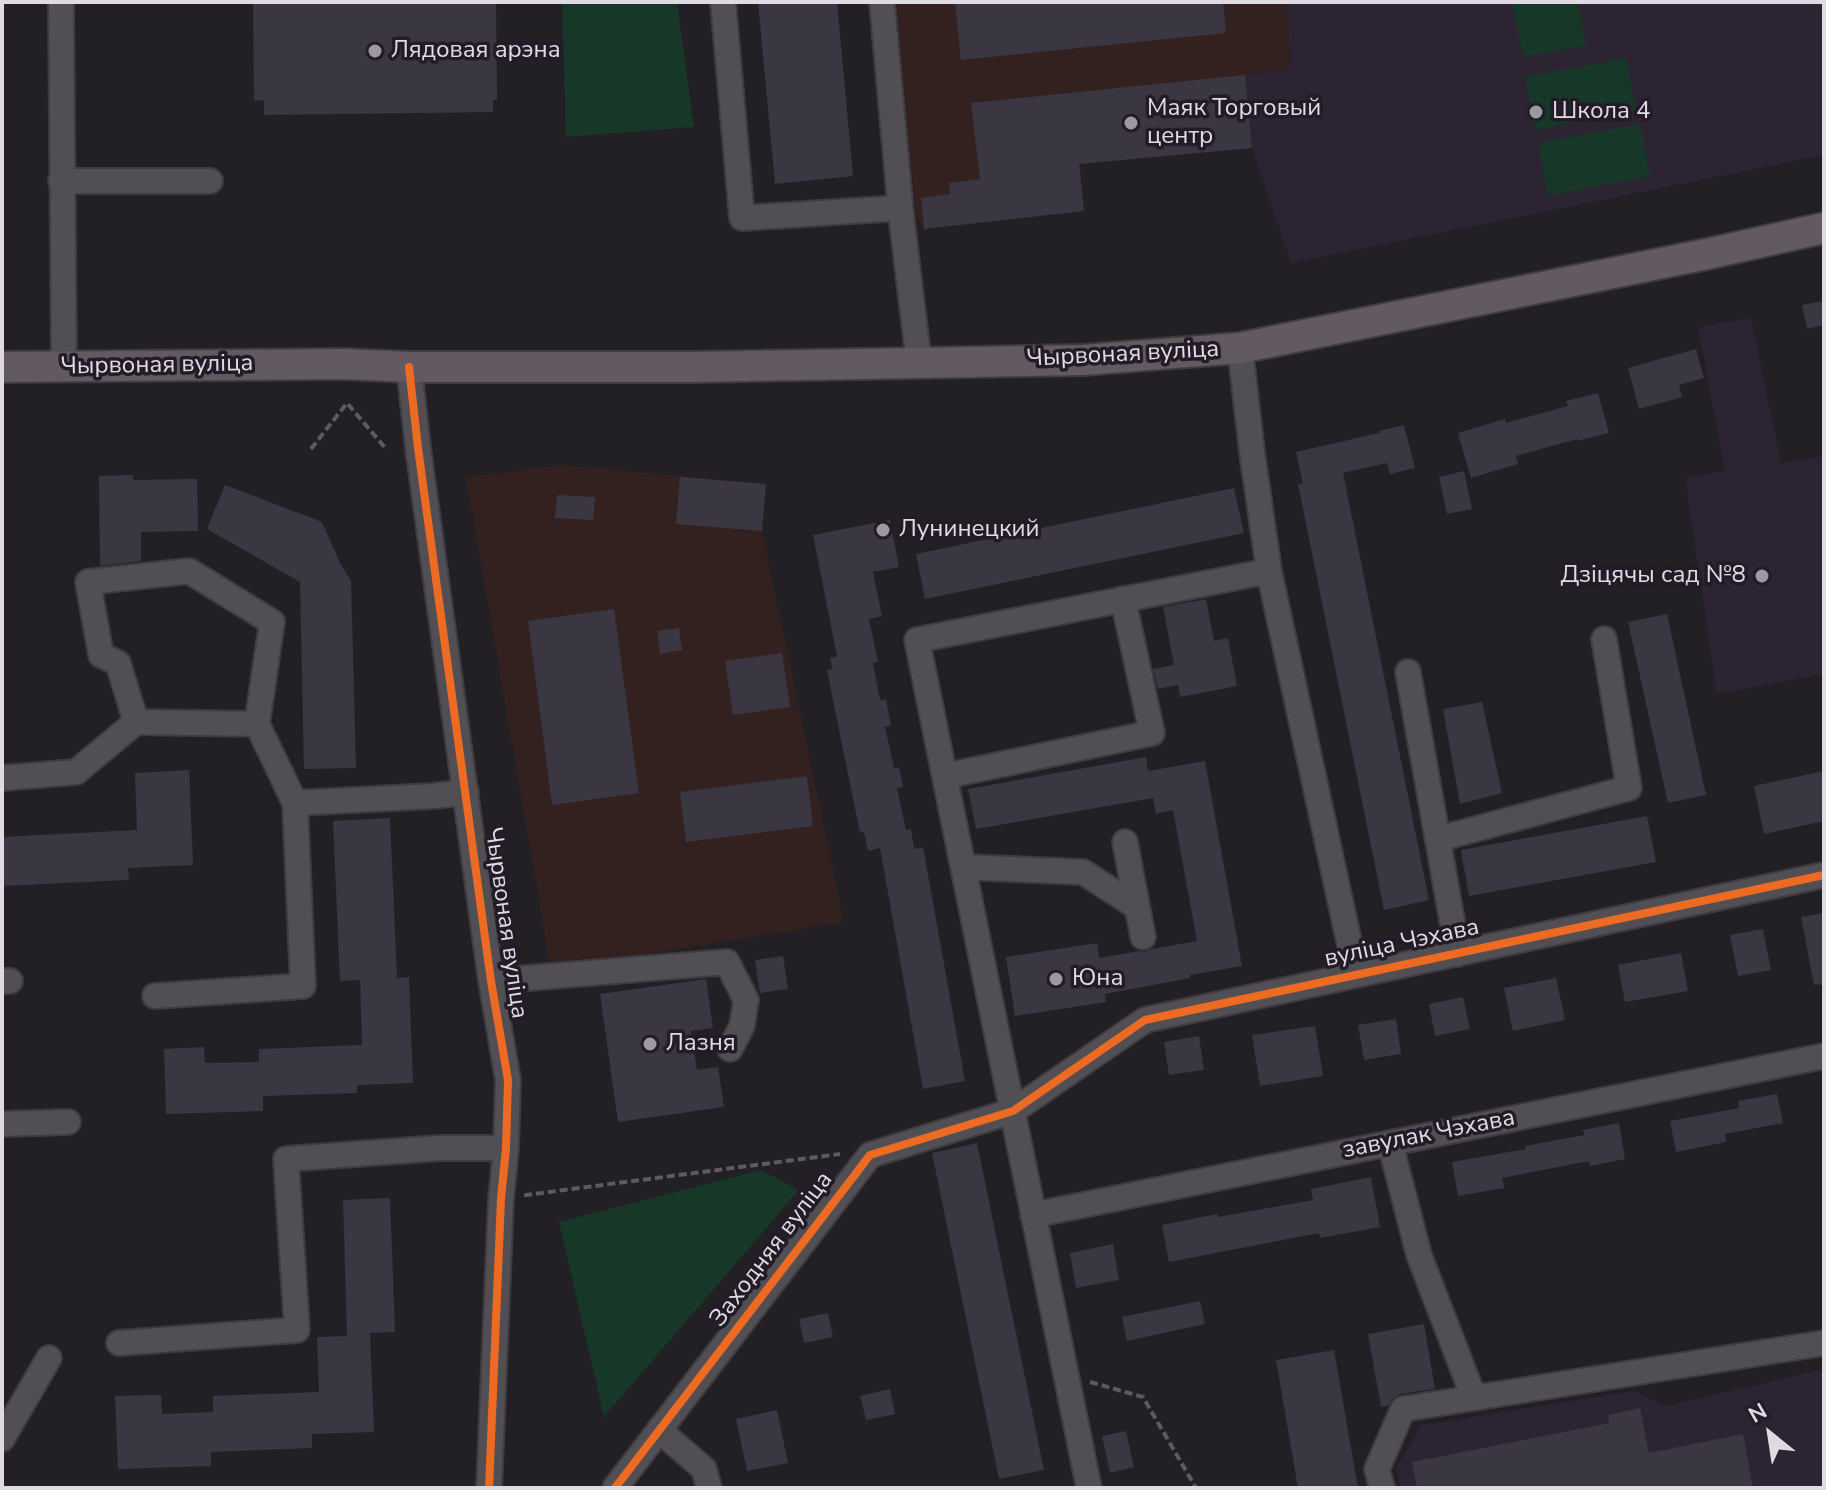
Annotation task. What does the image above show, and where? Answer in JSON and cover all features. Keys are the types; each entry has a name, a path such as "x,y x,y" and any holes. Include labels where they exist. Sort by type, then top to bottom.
{"main road":[{"name":"Чырвоная вуліца","path":"2,367 344,364 409,367 693,367 1083,360 1240,348 1824,228"}],"street":[{"path":"61,2 64,367"},
{"path":"723,2 742,218 900,208"},
{"path":"882,2 900,208 919,363"},
{"path":"61,181 210,181"},
{"path":"1240,348 1269,571 1356,974"},
{"name":"Чырвоная вуліца","path":"409,367 491,981 508,1080 489,1488"},
{"path":"136,722 118,663 101,655 88,582 189,571 272,622 257,724 295,803 303,986 155,996"},
{"path":"1089,1488 917,640 1269,571"},
{"path":"945,776 1152,733 1123,599"},
{"path":"1438,839 1629,788 1604,639"},
{"path":"1408,672 1458,954"},
{"path":"2,778 76,772 136,722 257,724"},
{"path":"295,803 466,792"},
{"path":"1125,842 1143,937"},
{"path":"963,867 1083,872 1137,907"},
{"name":"вуліца Чэхава","path":"1013,1111 1145,1020 1824,875"},
{"path":"491,981 727,962 746,1000 742,1026 730,1049"},
{"name":"завулак Чэхава","path":"1033,1215 1824,1056"},
{"name":"Заходняя вуліца","path":"615,1488 870,1155 1013,1111"},
{"path":"2,1124 68,1122"},
{"path":"1390,1143 1419,1255 1474,1398"},
{"path":"119,1343 297,1330 286,1159 440,1148 506,1148"},
{"path":"1382,1488 1377,1469 1403,1409 1824,1343"},
{"path":"2,1439 49,1358"},
{"path":"659,1430 704,1469 709,1488"}],"path":[{"path":"311,449 347,403 387,450"},
{"path":"526,1210 526,1195 844,1153"},
{"path":"1065,1374 1143,1397 1196,1488"}],"shaded area":[{"path":"896,2 1285,2 1292,68 1252,148 1080,164 1084,211 924,229 916,216"},
{"name":"Школа 4","path":"1285,2 1824,2 1824,155 1291,263 1252,148 1245,75 1292,68"},
{"name":"Дзіцячы сад №8","path":"1751,318 1781,463 1824,456 1824,674 1717,694 1685,478 1725,471 1698,327"},
{"path":"563,465 766,484 762,531 844,922 551,970 466,477"},
{"path":"1824,1369 1824,1488 1401,1488 1396,1469 1421,1425 1634,1391 1667,1406"}],"green space":[{"path":"562,2 677,2 694,127 566,137"},
{"path":"1512,2 1578,2 1586,45 1523,57"},
{"path":"1626,58 1636,110 1535,130 1525,77"},
{"path":"1640,124 1650,176 1548,196 1538,143"},
{"path":"761,1170 799,1190 604,1417 559,1222"}],"building":[{"name":"Лядовая арэна","path":"253,2 496,2 497,100 493,100 493,112 264,115 264,100 254,101"},
{"path":"758,2 837,2 853,176 775,184"},
{"path":"955,2 1223,2 1226,33 961,60"},
{"name":"Маяк Торговый центр","path":"1245,75 1252,148 1079,164 1084,211 924,229 921,198 950,194 949,183 980,179 971,103"},
{"path":"1824,301 1824,325 1807,329 1802,305"},
{"path":"1696,349 1704,378 1679,385 1682,397 1639,409 1628,368"},
{"path":"1598,393 1609,433 1516,456 1518,464 1471,478 1458,433 1568,406 1566,401"},
{"path":"1404,425 1415,468 1390,474 1387,463 1343,473 1429,900 1384,910 1298,484 1303,484 1296,452"},
{"path":"1464,471 1472,509 1447,514 1439,477"},
{"path":"133,475 133,480 197,479 198,531 141,532 141,561 100,566 99,476"},
{"path":"680,477 766,484 762,531 676,524"},
{"path":"225,485 322,522 351,581 356,768 304,769 300,582 207,529"},
{"path":"1234,488 1244,533 925,599 916,554"},
{"path":"557,495 595,497 593,520 555,518"},
{"path":"890,520 899,567 873,572 882,616 869,619 878,662 873,663 880,700 886,699 891,726 885,727 894,768 899,767 903,787 897,788 906,830 911,829 914,849 923,847 965,1081 923,1089 880,848 868,851 864,832 860,833 827,670 832,669 830,658 837,656 813,535"},
{"path":"1206,599 1214,641 1228,638 1237,686 1180,697 1178,685 1158,689 1153,669 1174,665 1163,607"},
{"path":"614,609 639,793 552,805 528,621"},
{"path":"1667,614 1706,795 1668,803 1628,622"},
{"path":"679,628 682,650 660,654 657,631"},
{"path":"782,653 790,707 733,715 725,661"},
{"path":"1482,702 1502,793 1460,804 1443,709"},
{"path":"1146,757 1148,771 1205,761 1242,966 1105,994 1106,1002 1015,1016 1006,957 1097,943 1099,958 1197,941 1173,810 1156,814 1153,798 976,829 968,789"},
{"path":"189,770 193,865 128,868 129,880 2,886 2,837 137,830 135,773"},
{"path":"1824,771 1824,821 1764,834 1754,786"},
{"path":"807,776 813,826 686,842 680,792"},
{"path":"1647,816 1656,862 1469,896 1461,850"},
{"path":"390,818 397,978 409,977 413,1083 357,1085 357,1093 263,1096 263,1111 166,1114 164,1049 204,1047 205,1063 259,1062 259,1049 362,1045 360,980 340,981 333,821"},
{"path":"1824,913 1824,984 1814,985 1801,917"},
{"path":"1763,929 1771,970 1738,976 1730,935"},
{"path":"1681,953 1688,991 1625,1002 1618,965"},
{"path":"783,956 788,989 760,993 755,960"},
{"path":"1556,978 1565,1020 1513,1031 1504,988"},
{"name":"Лазня","path":"706,979 713,1028 691,1031 697,1070 718,1067 724,1107 618,1122 600,994"},
{"path":"1463,997 1470,1029 1435,1036 1429,1004"},
{"path":"1396,1019 1401,1054 1364,1060 1358,1025"},
{"path":"1315,1026 1323,1076 1260,1086 1252,1035"},
{"path":"1199,1036 1204,1070 1169,1075 1164,1042"},
{"path":"1777,1094 1783,1123 1725,1134 1726,1142 1676,1152 1670,1121 1739,1108 1738,1101"},
{"path":"1619,1123 1625,1159 1590,1166 1589,1161 1502,1178 1504,1188 1458,1196 1452,1162 1526,1149 1525,1146 1584,1135 1583,1130"},
{"path":"977,1143 1044,1470 999,1479 932,1153"},
{"path":"1371,1177 1380,1227 1320,1238 1319,1233 1169,1262 1162,1225 1313,1200 1311,1189"},
{"path":"390,1198 395,1332 370,1333 374,1432 312,1434 312,1448 211,1452 211,1466 118,1469 115,1396 161,1395 162,1414 213,1412 213,1396 319,1392 317,1337 347,1336 343,1200"},
{"path":"1113,1244 1119,1280 1076,1288 1070,1253"},
{"path":"1200,1301 1205,1324 1127,1341 1122,1317"},
{"path":"828,1313 833,1337 804,1343 799,1319"},
{"path":"1424,1324 1435,1389 1400,1394 1388,1406 1381,1407 1368,1334"},
{"path":"1334,1350 1358,1488 1298,1488 1276,1360"},
{"path":"890,1389 895,1414 866,1420 860,1396"},
{"path":"1640,1408 1649,1453 1743,1434 1753,1488 1417,1488 1412,1462 1609,1423 1608,1415"},
{"path":"777,1410 788,1463 747,1471 736,1419"},
{"path":"1126,1431 1134,1467 1110,1473 1102,1436"}],"cycle path":[{"path":"409,367 491,981 508,1080 489,1488"},
{"path":"615,1488 870,1155 1013,1111 1145,1020 1824,875"}],"place":[{"name":"Лядовая арэна","path":"375,51"},
{"name":"Школа 4","path":"1536,112"},
{"name":"Маяк Торговый центр","path":"1131,123"},
{"name":"Лунинецкий","path":"883,530"},
{"name":"Дзіцячы сад №8","path":"1762,576"},
{"name":"Юна","path":"1056,979"},
{"name":"Лазня","path":"650,1044"}]}
